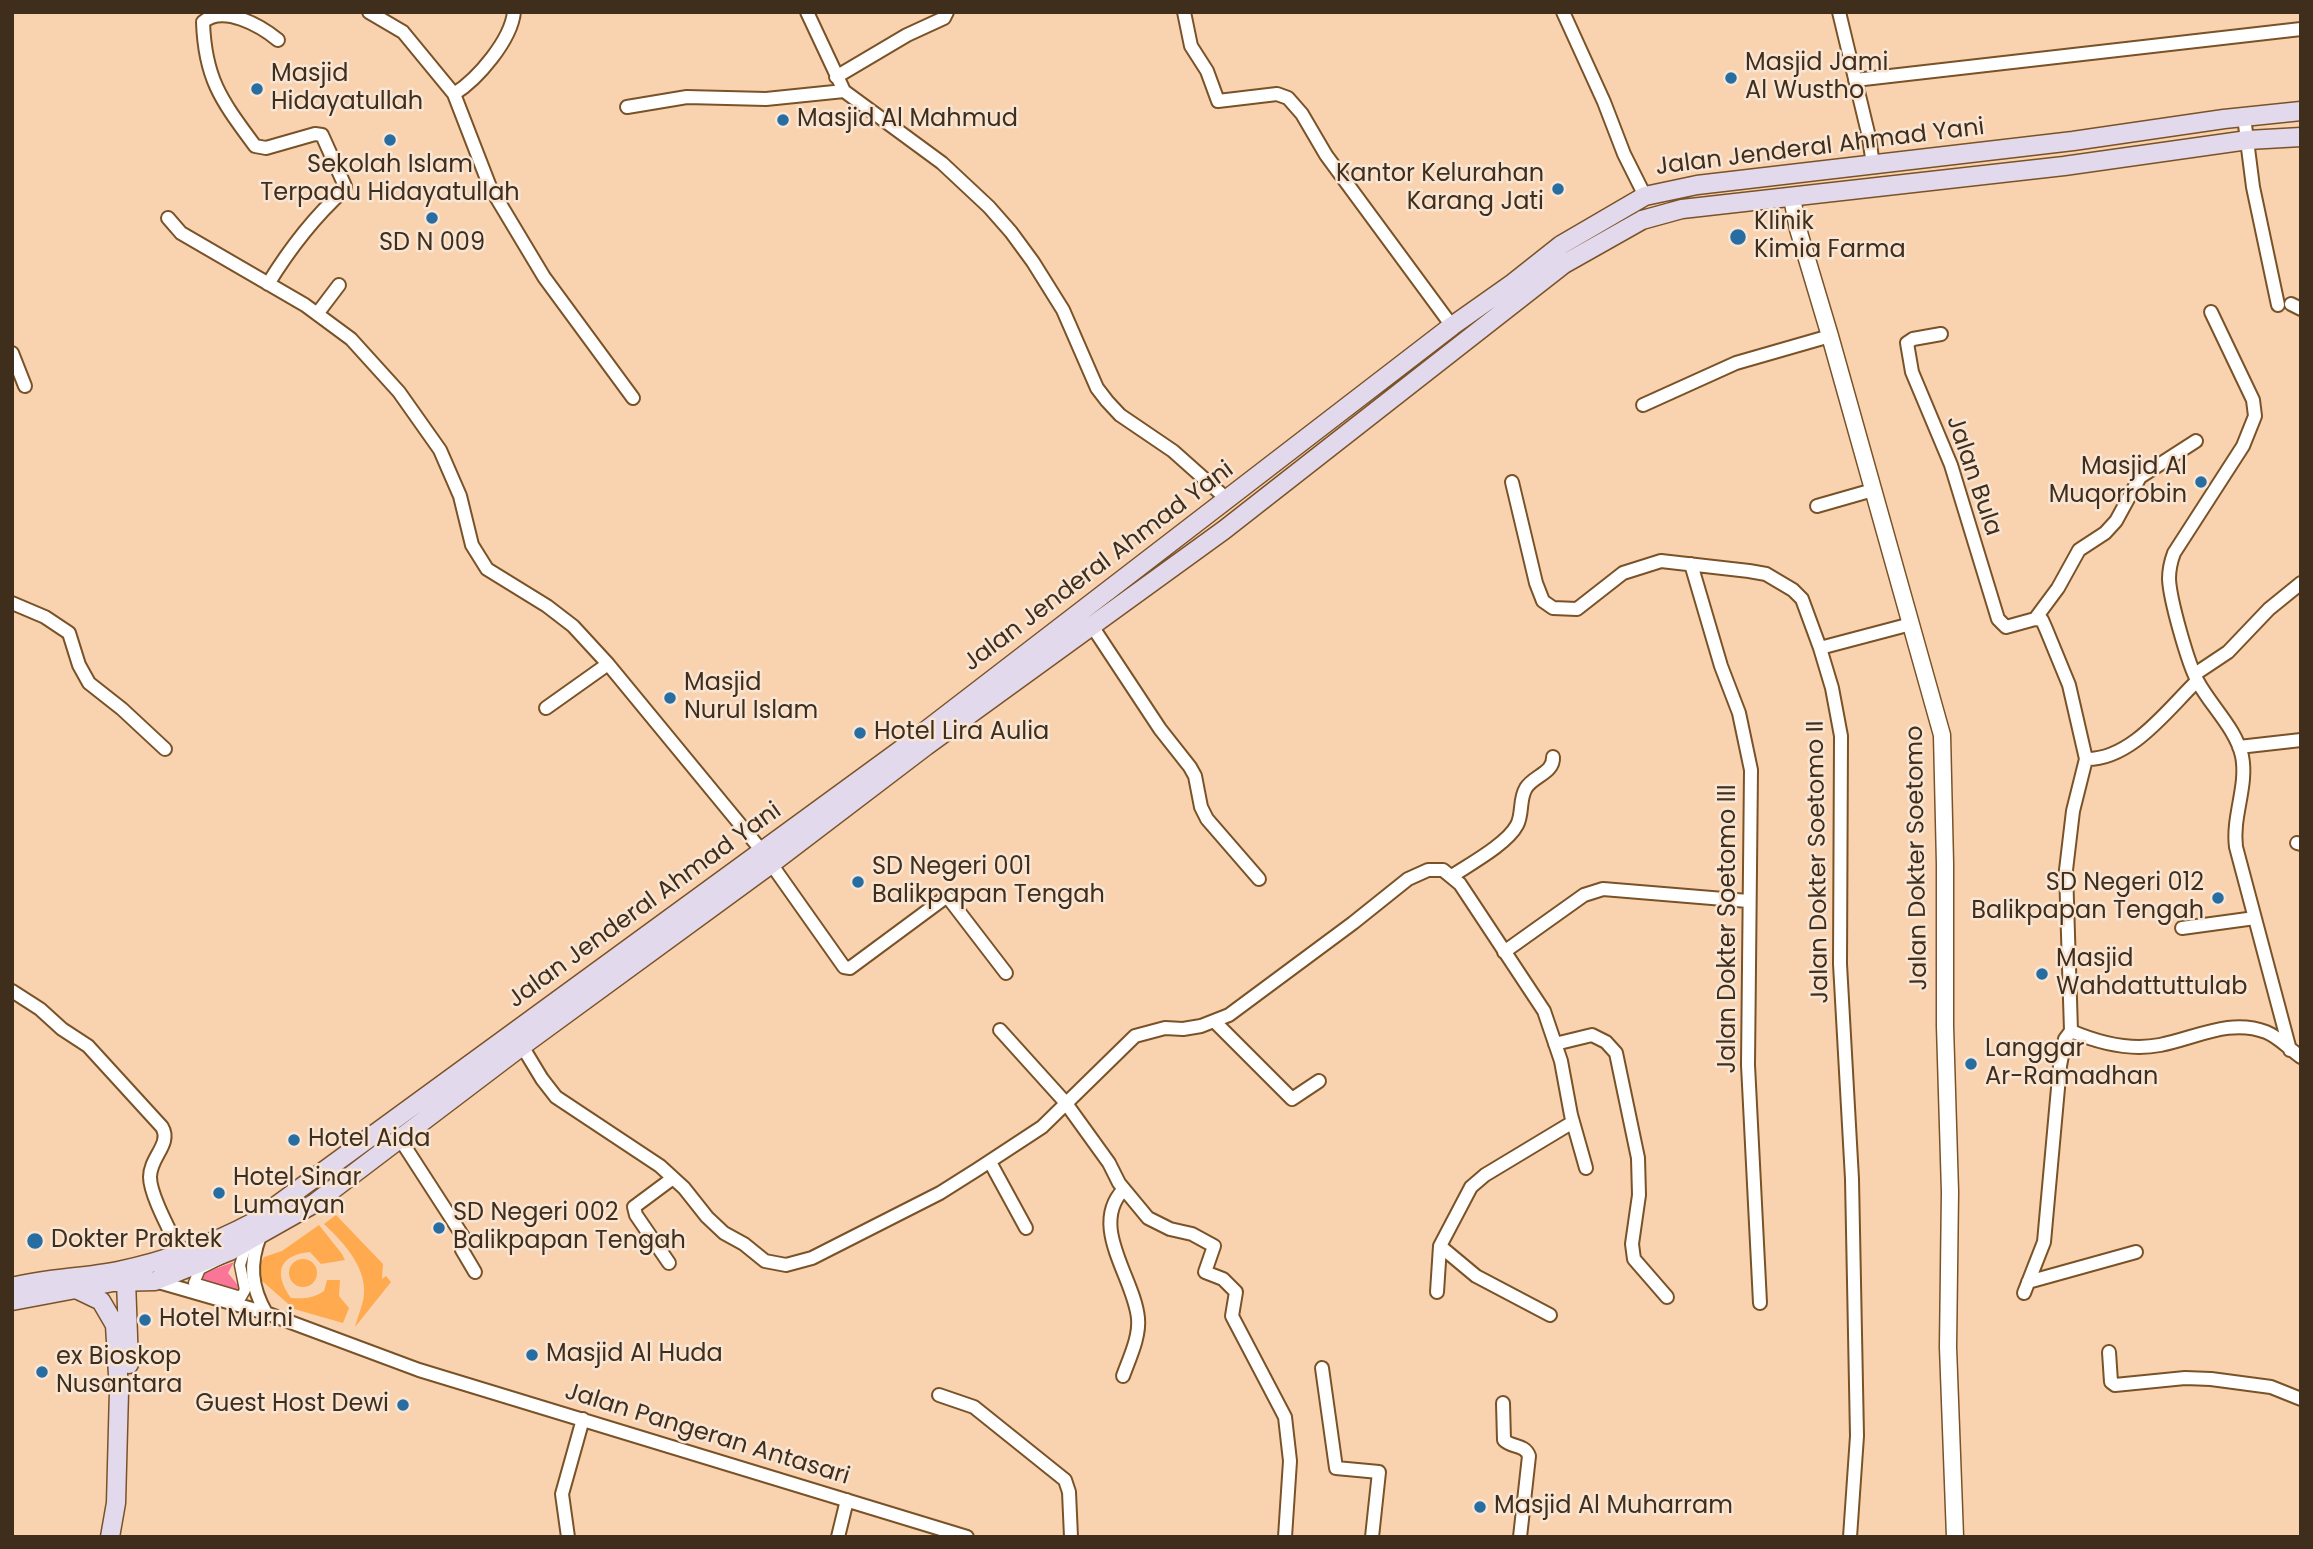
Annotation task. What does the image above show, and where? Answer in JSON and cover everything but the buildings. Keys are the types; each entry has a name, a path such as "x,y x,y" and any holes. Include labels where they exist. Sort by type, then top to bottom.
{"main road":[{"name":"Jalan Jenderal Ahmad Yani","path":"12,1301 125,1280 155,1282 260,1236 315,1203 766,858 917,737 1452,326 1561,245 1645,196 1697,185 2301,111"},
{"name":"Jalan Jenderal Ahmad Yani","path":"12,1287 118,1271 220,1240 254,1222 926,746 1224,530 1564,264 1642,220 1682,209 2064,166 2248,141 2301,137"},
{"path":"122,1537 127,1507 130,1388 125,1280"},
{"path":"76,1289 102,1301 115,1325 119,1391 116,1503 110,1537"}],"street":[{"path":"369,12 403,32 454,94 491,187 544,277 633,398"},
{"path":"454,94 472,79 504,43 513,23 514,12"},
{"path":"807,12 844,91 942,163 989,207 1033,262 1056,299 1097,388 1107,401 1120,415 1173,451 1228,500"},
{"path":"836,77 907,35 944,18 947,12"},
{"path":"1184,12 1191,46 1207,71 1218,101 1277,94 1287,98 1302,114 1326,155 1452,326"},
{"path":"1563,12 1645,196"},
{"path":"1839,12 1873,165"},
{"path":"268,284 287,252 316,216 345,188 322,135 316,134 266,148 255,146 221,100 205,50 203,22 217,14 230,17 263,27 278,40"},
{"path":"1855,80 2301,29"},
{"path":"627,107 687,97 766,99 844,91"},
{"path":"2244,117 2253,187 2290,306"},
{"name":"Jalan Dokter Soetomo","path":"1791,198 1942,735 1950,1192 1948,1347 1955,1537"},
{"path":"168,218 181,233 317,314 351,339 391,383 440,450 460,496 472,545 487,569 547,606 573,626 608,664 766,858 847,969 946,897 1006,973"},
{"path":"317,314 339,285"},
{"path":"2211,312 2255,408 2244,446 2174,553 2169,582 2196,678 2239,747 2243,770 2235,836 2255,918 2296,1054"},
{"name":"Jalan Bula","path":"1941,334 1913,339 1907,343 1912,372 1951,465 1998,619 2006,627 2035,619"},
{"path":"1643,405 1736,363 1830,336"},
{"path":"12,353 25,386"},
{"path":"2136,1252 2026,1287 2044,1242 2060,1066 2065,1038 2071,1031 2066,870 2073,811 2086,759 2069,685 2042,621 2035,619 2058,588 2079,550 2105,533 2116,521 2140,477 2196,441"},
{"name":"Jalan Dokter Soetomo II","path":"1512,482 1536,583 1543,601 1553,608 1567,610 1584,606 1623,573 1648,563 1661,561 1749,571 1766,574 1780,581 1802,599 1820,648 1832,688 1841,736 1840,964 1852,1179 1857,1436 1850,1537"},
{"path":"1817,506 1873,490"},
{"name":"Jalan Dokter Soetomo III","path":"1691,564 1721,666 1740,713 1751,770 1748,1065 1760,1303"},
{"path":"2086,759 2109,756 2129,746 2196,678 2228,652 2269,609 2301,583"},
{"path":"12,603 45,617 69,633 79,665 89,683 165,749"},
{"path":"1820,648 1911,624"},
{"path":"1092,626 1160,729 1190,767 1195,776 1200,807 1206,819 1259,879"},
{"path":"546,708 608,664"},
{"path":"2239,747 2301,740"},
{"path":"1452,876 1513,831 1518,823 1526,788 1550,768 1553,757"},
{"path":"522,1046 556,1097 649,1158 673,1178 724,1233 744,1244 765,1261 786,1265 812,1258 922,1202 990,1162 1042,1127 1135,1036 1164,1028 1183,1029 1229,1015 1408,879 1428,870 1443,870 1452,876 1545,1011 1563,1069 1573,1122 1586,1168"},
{"path":"1504,952 1584,895 1602,889 1748,901"},
{"path":"2182,928 2255,918"},
{"path":"12,991 88,1046 165,1131 166,1141 151,1164 150,1180 181,1254"},
{"path":"1214,1021 1292,1099 1319,1081"},
{"path":"2071,1031 2098,1042 2126,1046 2157,1045 2196,1037 2221,1027 2238,1027 2275,1036 2296,1054"},
{"path":"1000,1030 1065,1102 1110,1164 1124,1189 1148,1218 1170,1229 1192,1234 1214,1246 1205,1272 1223,1279 1236,1292 1232,1316 1285,1418 1290,1461 1285,1537"},
{"path":"1555,1044 1592,1035 1606,1042 1616,1053 1638,1158 1639,1195 1632,1244 1634,1259 1667,1297"},
{"path":"1437,1292 1440,1246 1471,1187 1485,1175 1573,1122"},
{"path":"400,1139 464,1238 462,1250 475,1272"},
{"path":"990,1162 1026,1228"},
{"path":"669,1263 636,1215 634,1207 673,1178"},
{"path":"1123,1376 1137,1334 1138,1319 1130,1286 1112,1235 1110,1213 1114,1199 1124,1189"},
{"path":"260,1236 252,1273 257,1297 266,1313"},
{"path":"246,1246 240,1265 245,1290 241,1297 194,1283 200,1269 246,1246"},
{"path":"1440,1246 1476,1276 1550,1315"},
{"name":"Jalan Pangeran Antasari","path":"155,1282 266,1313 419,1370 967,1537"},
{"path":"2109,1352 2111,1382 2115,1385 2185,1378 2211,1379 2272,1387 2301,1399"},
{"path":"1322,1368 1336,1468 1380,1472 1373,1537"},
{"path":"939,1395 966,1402 974,1407 1065,1480 1069,1492 1071,1537"},
{"path":"1503,1403 1504,1440 1523,1448 1530,1457 1520,1537"},
{"path":"568,1537 562,1494 583,1419"},
{"path":"838,1537 847,1500"}],"shaded area":[{"path":"336,1215 383,1264 382,1279 386,1276 391,1282 355,1327 363,1301 363,1279 354,1258 324,1224"},
{"path":"319,1225 345,1260 321,1264 310,1252 291,1257 282,1267 282,1281 291,1298 300,1298 313,1297 324,1291 327,1280 340,1280 339,1296 349,1308 343,1323 294,1309 261,1280 260,1264 264,1257 282,1251"},
{"path":"303,1259 313,1263 317,1273 313,1283 303,1287 293,1283 289,1273 293,1263"},
{"path":"234,1262 228,1273 241,1289 240,1294 198,1282 201,1274"}],"place":[{"name":"Masjid Jami Al Wustho","path":"1731,78"},
{"name":"Masjid Hidayatullah","path":"257,89"},
{"name":"Masjid Al Mahmud","path":"783,120"},
{"name":"Sekolah Islam Terpadu Hidayatullah","path":"390,140"},
{"name":"Kantor Kelurahan Karang Jati","path":"1558,189"},
{"name":"SD N 009","path":"432,218"},
{"name":"Klinik Kimia Farma","path":"1738,237"},
{"name":"Masjid Al Muqorrobin","path":"2201,482"},
{"name":"Masjid Nurul Islam","path":"670,698"},
{"name":"Hotel Lira Aulia","path":"860,733"},
{"name":"SD Negeri 001 Balikpapan Tengah","path":"858,882"},
{"name":"SD Negeri 012 Balikpapan Tengah","path":"2218,898"},
{"name":"Masjid Wahdattuttulab","path":"2042,974"},
{"name":"Langgar Ar-Ramadhan","path":"1971,1064"},
{"name":"Hotel Aida","path":"294,1140"},
{"name":"Hotel Sinar Lumayan","path":"219,1193"},
{"name":"SD Negeri 002 Balikpapan Tengah","path":"439,1228"},
{"name":"Dokter Praktek","path":"35,1241"},
{"name":"Hotel Murni","path":"145,1320"},
{"name":"Masjid Al Huda","path":"532,1355"},
{"name":"ex Bioskop Nusantara","path":"42,1372"},
{"name":"Guest Host Dewi","path":"403,1405"},
{"name":"Masjid Al Muharram","path":"1480,1507"}]}
